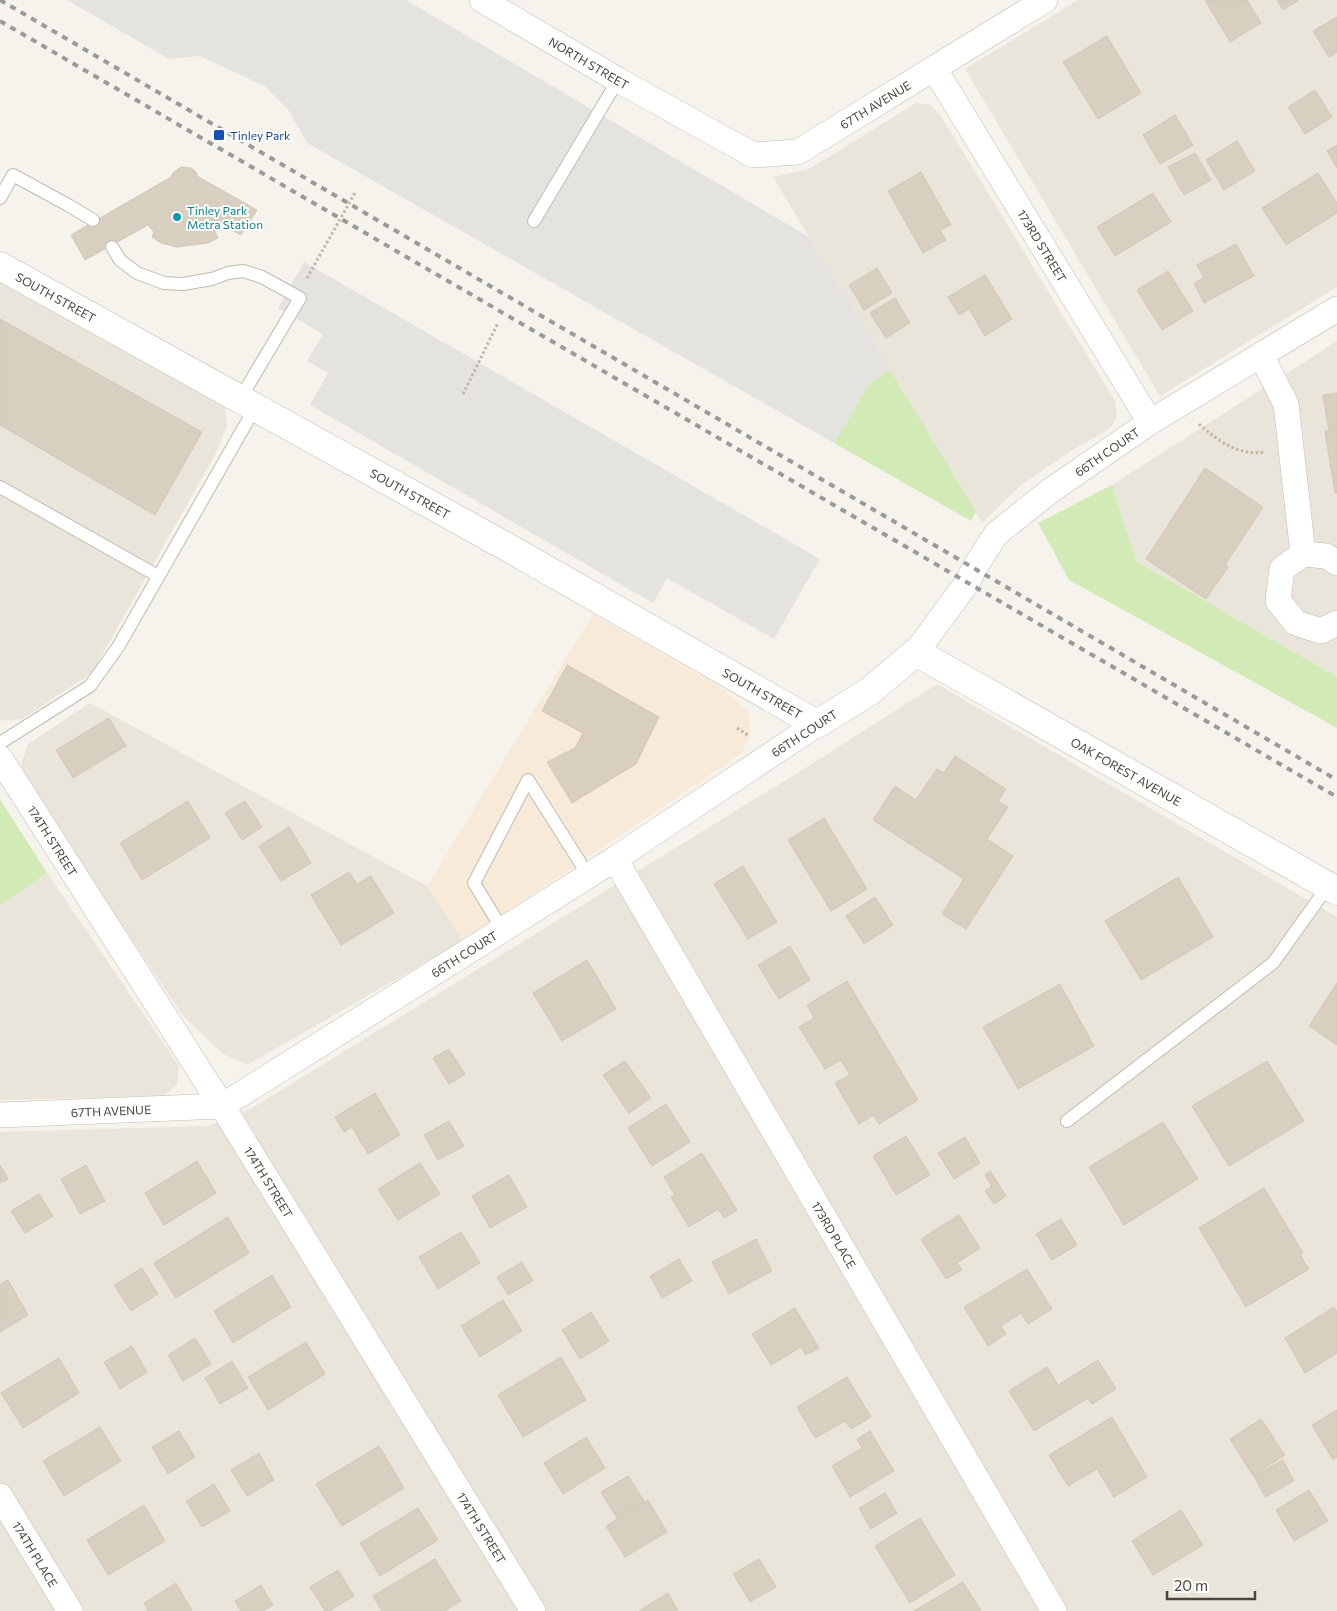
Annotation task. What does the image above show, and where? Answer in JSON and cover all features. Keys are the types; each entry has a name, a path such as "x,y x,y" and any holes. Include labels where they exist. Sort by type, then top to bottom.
{"street":[{"name":"67TH AVENUE","path":"695,124 753,155 798,152 1045,0"},
{"name":"NORTH STREET","path":"489,2 695,124"},
{"name":"173RD STREET","path":"934,68 1150,422"},
{"name":"SOUTH STREET","path":"0,266 507,547 817,724"},
{"name":"66TH COURT","path":"222,1106 614,859 870,691 916,652 967,583 996,534 1050,491 1150,422 1337,309"},
{"path":"1261,355 1286,404 1303,554"},
{"path":"1337,563 1326,556 1303,554 1282,569 1278,601 1296,622 1321,631 1337,623"},
{"name":"OAK FOREST AVENUE","path":"916,652 1333,889"},
{"name":"174TH STREET","path":"0,758 222,1106 530,1610"},
{"name":"173RD PLACE","path":"614,859 1054,1611"},
{"name":"67TH AVENUE","path":"0,1115 222,1106"},
{"name":"174TH PLACE","path":"0,1496 70,1611"}],"lane":[{"path":"534,221 618,80"},
{"path":"0,198 13,175 68,204 93,220"},
{"path":"0,743 90,686 118,647 158,576 300,298 262,277 243,271 183,284 164,283 137,272 120,260 112,247"},
{"path":"0,487 158,576"},
{"path":"502,929 474,883 528,780 588,875"},
{"path":"1067,1121 1273,963 1333,889"}],"path":[{"path":"313,268 356,191"},
{"path":"462,394 498,323"},
{"path":"1199,424 1227,446 1241,451 1265,452"}],"shaded area":[{"path":"67,0 406,0 809,237 890,370 870,382 834,443 307,143 289,111 266,87 200,56 169,59"},
{"path":"1078,0 1337,0 1337,287 1160,396 965,69"},
{"path":"916,103 930,105 941,116 1115,401 1117,417 1110,428 1068,453 1020,486 982,523 773,177 809,169"},
{"path":"304,262 820,559 774,639 667,578 653,603 310,405 328,373 307,361 323,334 278,308"},
{"path":"0,273 212,389 225,407 227,426 216,453 92,673 22,719 4,721 0,719"},
{"path":"1337,341 1337,677 1136,561 1112,485"},
{"path":"593,614 720,687 749,712 750,735 741,754 463,941 427,886"},
{"path":"937,684 1337,917 1337,1611 0,1611 0,1132 208,1126 252,1108 804,769"},
{"path":"90,703 427,886 463,941 247,1065 223,1054 184,1017 35,796 21,765 28,744"},
{"path":"47,873 179,1066 177,1085 163,1096 0,1100 0,905"}],"green space":[{"path":"890,370 976,512 971,521 834,443 870,382"},
{"path":"1112,485 1136,561 1337,677 1337,728 1069,580 1038,523"},
{"path":"0,799 47,873 0,905"}],"building":[{"path":"1205,0 1247,0 1261,23 1230,42"},
{"path":"1277,0 1299,0 1283,10"},
{"path":"1337,17 1337,52 1329,57 1313,31"},
{"path":"1107,36 1141,93 1098,119 1063,62"},
{"path":"1315,90 1332,117 1305,134 1288,107"},
{"path":"1175,115 1193,145 1160,164 1143,135"},
{"path":"1237,141 1255,171 1224,190 1206,160"},
{"path":"1337,145 1337,168 1327,151"},
{"path":"1195,153 1211,180 1184,195 1168,167"},
{"name":"Tinley Park Metra Station","path":"181,167 191,168 196,172 197,176 257,210 241,235 223,225 215,232 218,238 208,243 177,247 161,243 152,237 154,232 148,225 85,260 71,235 171,177"},
{"path":"921,172 951,225 940,230 946,240 923,253 888,191"},
{"path":"1318,173 1337,203 1337,213 1286,245 1262,208"},
{"path":"1153,193 1171,222 1115,256 1097,227"},
{"path":"1236,244 1254,276 1204,303 1194,283 1204,278 1197,265"},
{"path":"877,268 892,293 864,310 849,285"},
{"path":"1168,271 1193,311 1162,330 1137,290"},
{"path":"985,275 1012,319 985,336 969,309 959,315 948,297"},
{"path":"895,298 910,323 886,338 870,313"},
{"path":"0,319 202,432 155,515 0,425"},
{"path":"1337,393 1337,493 1335,493 1325,431 1329,431 1323,395"},
{"path":"1205,468 1263,507 1225,565 1228,567 1206,599 1146,559"},
{"path":"567,665 659,717 636,764 572,803 547,762 575,748 583,733 542,711"},
{"path":"109,718 126,746 73,778 56,750"},
{"path":"955,756 1006,789 998,801 1008,807 987,839 1013,856 966,929 942,914 964,879 873,820 895,786 916,800 937,769 944,773"},
{"path":"188,801 210,838 142,880 120,843"},
{"path":"245,801 262,827 242,840 225,813"},
{"path":"824,818 867,889 831,911 788,840"},
{"path":"289,827 311,863 281,881 259,846"},
{"path":"743,866 777,922 748,939 714,884"},
{"path":"349,872 357,884 371,876 394,913 341,945 311,895"},
{"path":"1178,877 1213,937 1141,980 1105,921"},
{"path":"875,897 893,925 864,944 846,916"},
{"path":"790,946 810,980 779,999 758,965"},
{"path":"587,960 616,1009 562,1041 533,993"},
{"path":"847,981 918,1100 879,1124 874,1115 859,1124 835,1083 850,1075 841,1060 825,1069 799,1027 814,1018 807,1005"},
{"path":"1337,983 1337,1045 1309,1026"},
{"path":"1060,984 1094,1046 1018,1089 983,1027"},
{"path":"449,1049 465,1074 449,1084 433,1058"},
{"path":"625,1061 651,1098 629,1113 603,1075"},
{"path":"1267,1061 1304,1121 1229,1166 1192,1106"},
{"path":"375,1093 400,1135 368,1154 352,1127 344,1132 335,1117"},
{"path":"666,1104 690,1142 652,1166 628,1128"},
{"path":"449,1121 464,1146 438,1160 424,1135"},
{"path":"1163,1122 1198,1179 1124,1225 1089,1167"},
{"path":"906,1136 930,1175 896,1195 873,1156"},
{"path":"965,1137 980,1163 954,1179 938,1153"},
{"path":"702,1153 737,1210 724,1218 718,1209 689,1227 671,1197 675,1195 664,1177"},
{"path":"197,1161 216,1193 164,1225 145,1193"},
{"path":"420,1163 440,1194 398,1220 378,1189"},
{"path":"0,1165 8,1179 0,1183"},
{"path":"86,1165 105,1201 80,1214 61,1179"},
{"path":"990,1171 1006,1196 994,1204 985,1191 992,1186 985,1175"},
{"path":"509,1175 527,1207 490,1228 472,1196"},
{"path":"1264,1188 1303,1253 1300,1255 1309,1269 1246,1307 1199,1228"},
{"path":"39,1194 53,1216 25,1233 11,1211"},
{"path":"959,1215 980,1248 957,1263 962,1270 946,1279 921,1239"},
{"path":"228,1217 249,1253 176,1298 154,1263"},
{"path":"1061,1219 1077,1245 1052,1260 1036,1234"},
{"path":"461,1232 480,1263 438,1289 419,1257"},
{"path":"756,1239 772,1271 729,1294 712,1262"},
{"path":"679,1259 692,1281 662,1298 650,1276"},
{"path":"522,1262 533,1281 508,1295 497,1277"},
{"path":"142,1268 158,1294 131,1311 114,1285"},
{"path":"1027,1269 1052,1309 1028,1324 1021,1313 1001,1326 1006,1334 988,1346 964,1307"},
{"path":"272,1275 291,1307 233,1343 214,1311"},
{"path":"8,1280 28,1315 0,1332 0,1284"},
{"path":"503,1300 522,1331 480,1357 461,1326"},
{"path":"1334,1307 1337,1312 1337,1353 1305,1373 1285,1338"},
{"path":"795,1308 819,1348 806,1355 801,1347 771,1365 752,1334"},
{"path":"591,1312 609,1341 580,1359 562,1330"},
{"path":"195,1338 211,1364 183,1381 168,1355"},
{"path":"306,1342 325,1374 268,1410 248,1377"},
{"path":"132,1346 147,1372 120,1389 104,1362"},
{"path":"561,1357 586,1400 523,1437 498,1395"},
{"path":"59,1358 79,1393 23,1428 1,1393"},
{"path":"1098,1360 1116,1389 1092,1404 1088,1398 1034,1431 1009,1391 1047,1367 1058,1385"},
{"path":"232,1361 248,1388 220,1404 205,1378"},
{"path":"847,1377 871,1417 851,1429 845,1421 815,1438 797,1407"},
{"path":"1337,1410 1337,1457 1333,1460 1312,1425"},
{"path":"1112,1417 1147,1477 1114,1497 1097,1469 1068,1486 1049,1455"},
{"path":"1261,1419 1285,1455 1253,1476 1230,1439"},
{"path":"100,1427 121,1461 64,1496 43,1461"},
{"path":"179,1431 195,1457 168,1474 152,1447"},
{"path":"870,1431 894,1471 850,1497 832,1466 862,1448 857,1439"},
{"path":"586,1437 605,1468 563,1494 544,1463"},
{"path":"379,1446 404,1488 342,1526 316,1484"},
{"path":"259,1453 274,1480 247,1496 231,1470"},
{"path":"1283,1460 1294,1481 1265,1497 1254,1476"},
{"path":"628,1476 644,1501 617,1518 601,1492"},
{"path":"214,1484 230,1511 202,1527 186,1501"},
{"path":"1309,1490 1328,1521 1294,1541 1276,1510"},
{"path":"885,1493 897,1513 871,1529 859,1508"},
{"path":"648,1500 667,1532 625,1557 606,1526"},
{"path":"144,1505 165,1541 108,1575 87,1540"},
{"path":"418,1508 438,1540 380,1576 360,1543"},
{"path":"1181,1510 1203,1545 1153,1575 1132,1541"},
{"path":"920,1518 955,1575 910,1603 875,1546"},
{"path":"435,1559 461,1601 445,1611 382,1611 373,1596"},
{"path":"759,1559 776,1587 750,1602 733,1574"},
{"path":"338,1570 354,1596 329,1611 325,1611 310,1587"},
{"path":"963,1582 981,1611 914,1611"},
{"path":"176,1583 192,1611 148,1611 144,1603"},
{"path":"261,1585 273,1605 263,1611 241,1611 235,1601"},
{"path":"668,1593 678,1611 639,1611"}],"railway":[{"path":"0,0 1337,780"},
{"path":"0,21 1337,797"}],"place":[{"name":"Tinley Park","path":"219,135"},
{"name":"Tinley Park Metra Station","path":"177,217"}]}
